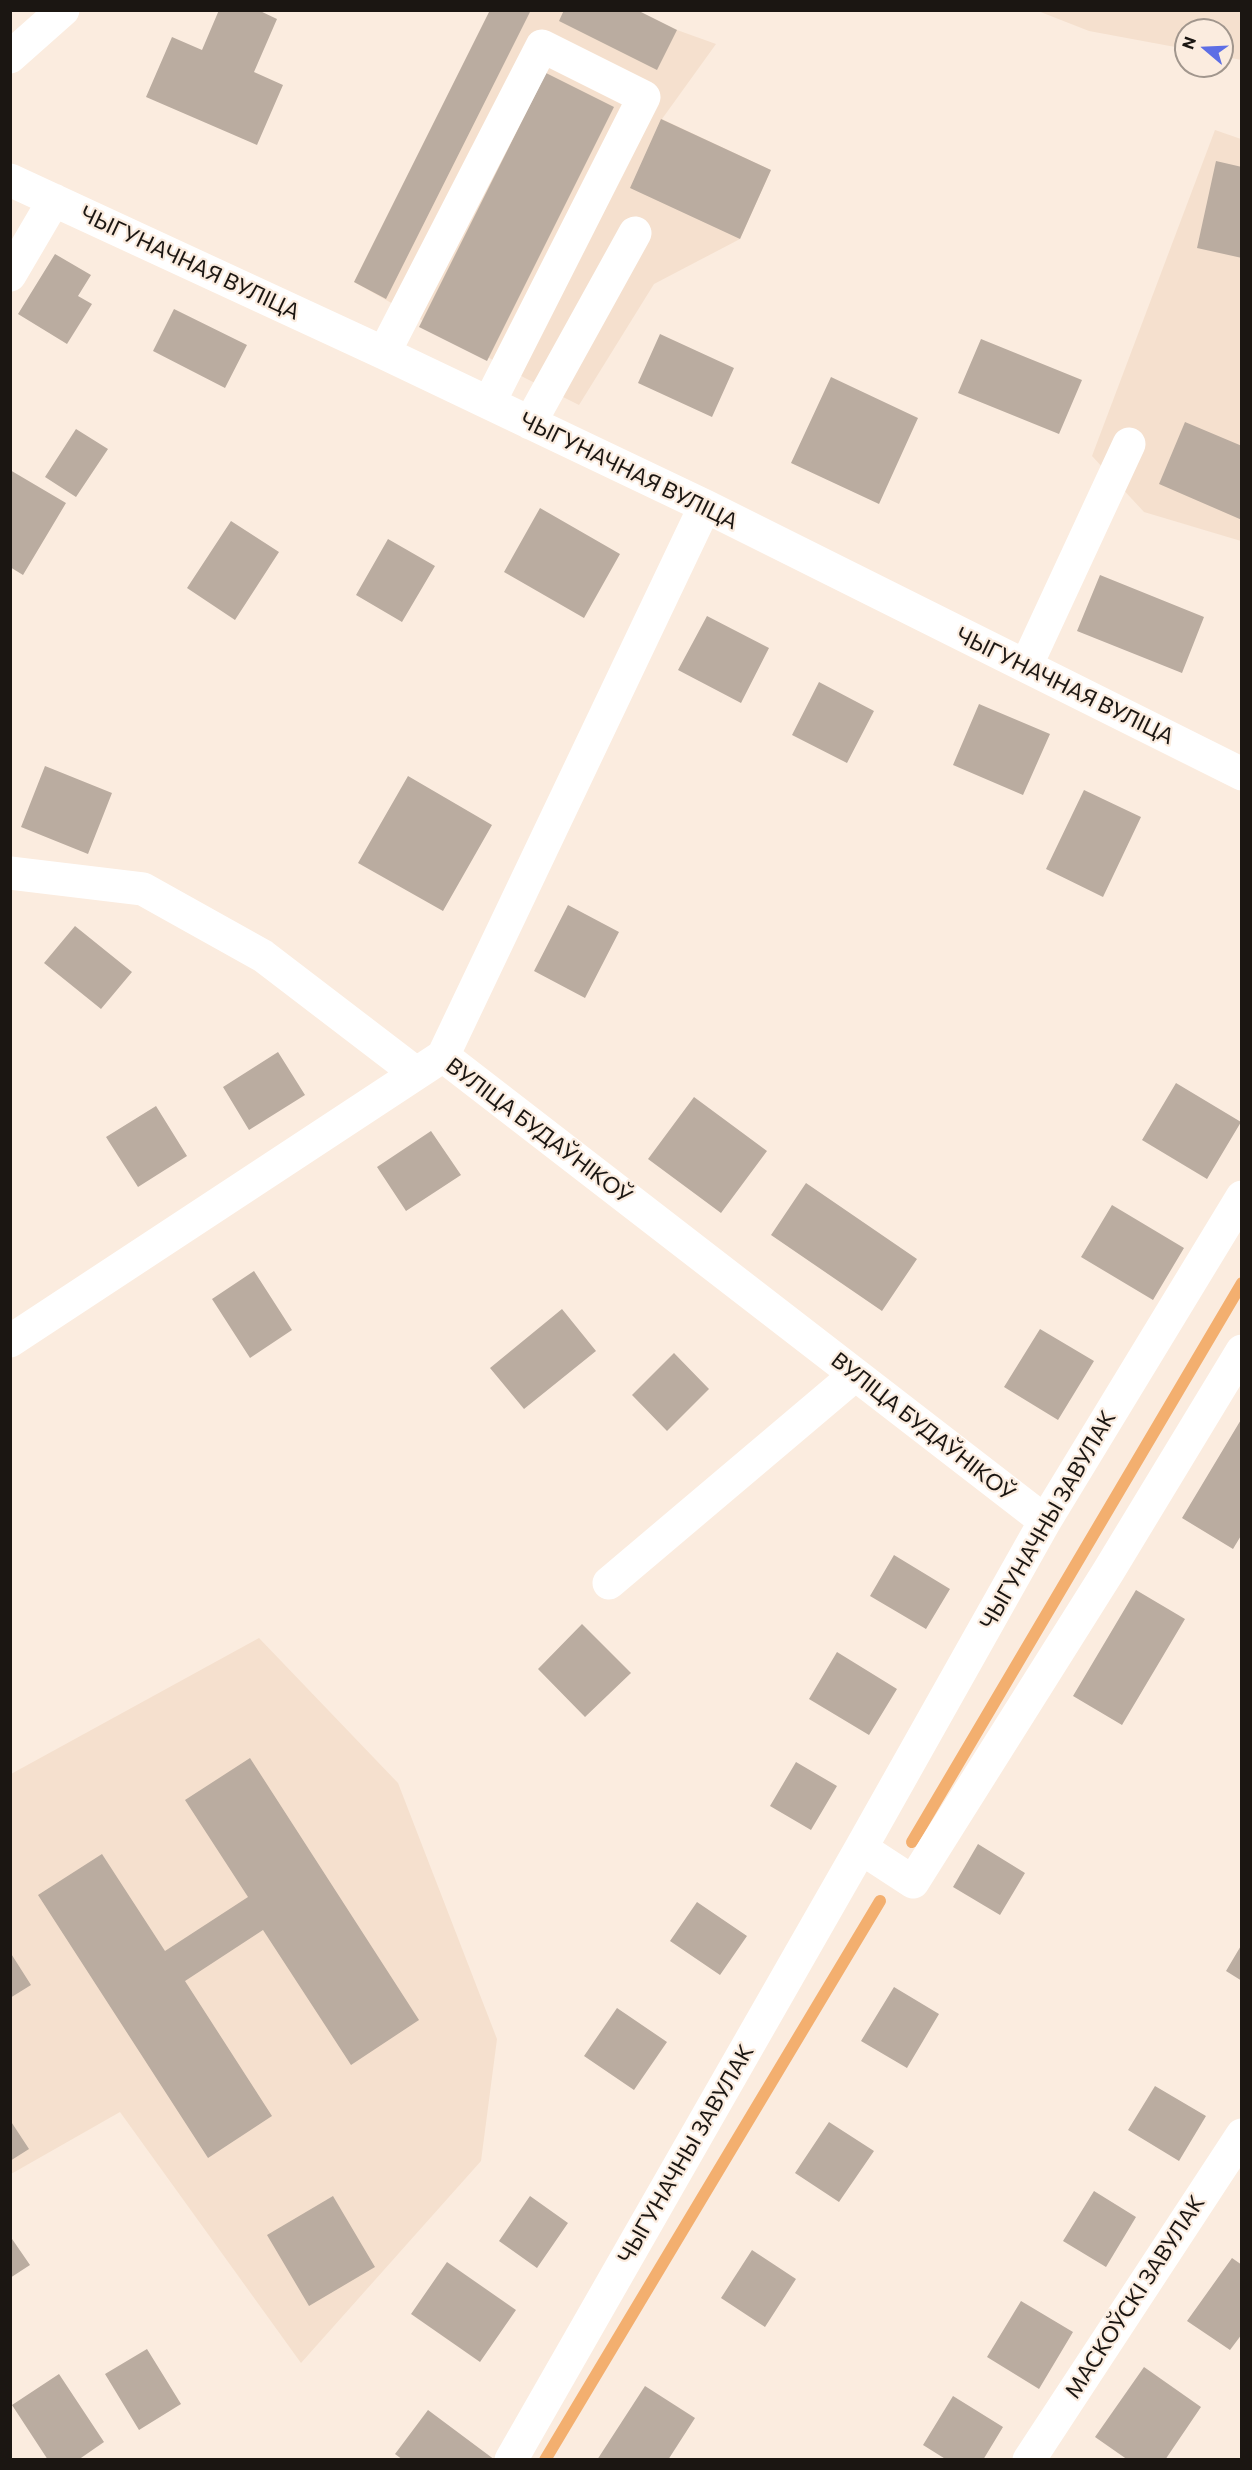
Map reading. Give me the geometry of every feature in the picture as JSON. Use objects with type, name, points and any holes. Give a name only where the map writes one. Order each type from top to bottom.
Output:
[{"type":"street","points":[[10,57],[63,10]]},
{"type":"street","points":[[384,353],[542,46],[644,97],[489,403]]},
{"type":"street","name":"ЧЫГУНАЧНАЯ ВУЛІЦА","points":[[10,180],[384,353],[705,506],[1242,774]]},
{"type":"street","points":[[10,275],[54,200]]},
{"type":"street","points":[[530,423],[635,233]]},
{"type":"street","points":[[1026,666],[1129,444]]},
{"type":"street","points":[[443,1056],[705,506]]},
{"type":"street","points":[[10,873],[143,889],[263,956],[416,1073]]},
{"type":"street","name":"ВУЛІЦА БУДАЎНІКОЎ","points":[[10,1341],[443,1056],[1045,1521]]},
{"type":"street","name":"ЧЫГУНАЧНЫ ЗАВУЛАК","points":[[511,2460],[1045,1521],[1242,1197]]},
{"type":"street","points":[[861,1848],[913,1882],[1108,1572],[1242,1351]]},
{"type":"street","points":[[609,1584],[855,1375]]},
{"type":"street","name":"МАСКОЎСКІ ЗАВУЛАК","points":[[1029,2460],[1242,2135]]},
{"type":"shaded area","points":[[490,11],[637,11],[677,30],[716,44],[662,119],[771,170],[740,239],[654,284],[579,405],[525,378],[354,282]]},
{"type":"shaded area","points":[[1038,11],[1241,11],[1241,60],[1234,59],[1234,18],[1174,18],[1174,47],[1089,31]]},
{"type":"shaded area","points":[[1215,130],[1241,139],[1241,541],[1144,512],[1092,456]]},
{"type":"shaded area","points":[[259,1638],[398,1783],[497,2039],[481,2161],[301,2363],[120,2112],[11,2174],[11,1774]]},
{"type":"building","points":[[219,10],[258,10],[277,19],[254,72],[283,85],[257,145],[146,97],[172,37],[202,50]]},
{"type":"building","points":[[490,10],[531,10],[386,299],[354,282]]},
{"type":"building","points":[[564,10],[637,10],[677,30],[657,70],[559,21]]},
{"type":"building","points":[[546,73],[614,107],[487,361],[419,327]]},
{"type":"building","points":[[661,119],[771,170],[740,239],[630,188]]},
{"type":"building","points":[[1216,161],[1242,167],[1242,258],[1197,248]]},
{"type":"building","points":[[55,254],[91,275],[78,296],[92,304],[67,344],[18,314]]},
{"type":"building","points":[[174,309],[247,345],[225,388],[153,351]]},
{"type":"building","points":[[660,334],[734,368],[712,417],[638,383]]},
{"type":"building","points":[[981,339],[1082,380],[1059,434],[958,393]]},
{"type":"building","points":[[831,377],[918,418],[879,504],[791,463]]},
{"type":"building","points":[[1185,422],[1242,446],[1242,520],[1159,484]]},
{"type":"building","points":[[76,429],[108,449],[76,497],[45,477]]},
{"type":"building","points":[[10,470],[66,503],[23,575],[10,567]]},
{"type":"building","points":[[540,508],[620,554],[584,618],[504,572]]},
{"type":"building","points":[[231,521],[279,552],[235,620],[187,588]]},
{"type":"building","points":[[388,539],[435,566],[402,622],[356,595]]},
{"type":"building","points":[[1100,575],[1204,617],[1182,673],[1077,631]]},
{"type":"building","points":[[707,616],[769,648],[741,703],[678,670]]},
{"type":"building","points":[[819,682],[874,711],[847,763],[792,735]]},
{"type":"building","points":[[979,704],[1050,734],[1023,795],[953,765]]},
{"type":"building","points":[[45,766],[112,793],[88,854],[21,827]]},
{"type":"building","points":[[408,776],[492,825],[443,911],[358,863]]},
{"type":"building","points":[[1084,790],[1141,817],[1103,897],[1046,869]]},
{"type":"building","points":[[568,905],[619,932],[585,998],[534,971]]},
{"type":"building","points":[[75,926],[132,972],[101,1009],[44,963]]},
{"type":"building","points":[[278,1052],[305,1095],[249,1130],[223,1087]]},
{"type":"building","points":[[1176,1083],[1241,1122],[1207,1179],[1142,1140]]},
{"type":"building","points":[[694,1097],[767,1151],[721,1213],[648,1159]]},
{"type":"building","points":[[156,1106],[187,1156],[138,1187],[106,1137]]},
{"type":"building","points":[[431,1131],[461,1175],[406,1211],[377,1167]]},
{"type":"building","points":[[806,1183],[917,1259],[882,1311],[771,1235]]},
{"type":"building","points":[[1112,1205],[1184,1248],[1153,1300],[1081,1257]]},
{"type":"building","points":[[254,1271],[292,1330],[250,1358],[212,1299]]},
{"type":"building","points":[[562,1309],[596,1351],[524,1409],[490,1368]]},
{"type":"building","points":[[1040,1329],[1094,1361],[1058,1420],[1004,1387]]},
{"type":"building","points":[[674,1353],[709,1389],[667,1431],[632,1395]]},
{"type":"building","points":[[1242,1418],[1242,1534],[1233,1549],[1182,1518]]},
{"type":"building","points":[[894,1555],[950,1589],[926,1629],[870,1596]]},
{"type":"building","points":[[1136,1590],[1185,1619],[1122,1725],[1073,1696]]},
{"type":"building","points":[[582,1624],[631,1673],[585,1717],[538,1669]]},
{"type":"building","points":[[837,1652],[897,1689],[869,1735],[809,1699]]},
{"type":"building","points":[[250,1758],[419,2020],[351,2065],[263,1930],[185,1981],[272,2116],[208,2158],[38,1895],[102,1854],[165,1951],[248,1897],[185,1800]]},
{"type":"building","points":[[796,1762],[837,1786],[811,1830],[770,1806]]},
{"type":"building","points":[[978,1844],[1025,1873],[1000,1915],[953,1887]]},
{"type":"building","points":[[697,1902],[747,1936],[720,1975],[670,1941]]},
{"type":"building","points":[[1242,1944],[1242,1981],[1226,1971]]},
{"type":"building","points":[[10,1952],[31,1985],[10,1998]]},
{"type":"building","points":[[894,1987],[939,2014],[907,2068],[861,2041]]},
{"type":"building","points":[[617,2008],[667,2042],[634,2090],[584,2056]]},
{"type":"building","points":[[1155,2086],[1206,2116],[1179,2161],[1128,2130]]},
{"type":"building","points":[[10,2120],[29,2149],[10,2161]]},
{"type":"building","points":[[829,2122],[874,2151],[839,2202],[795,2173]]},
{"type":"building","points":[[1094,2191],[1136,2217],[1106,2267],[1063,2241]]},
{"type":"building","points":[[333,2196],[375,2267],[309,2306],[267,2235]]},
{"type":"building","points":[[530,2196],[568,2223],[537,2268],[499,2241]]},
{"type":"building","points":[[10,2236],[30,2265],[10,2278]]},
{"type":"building","points":[[752,2250],[796,2279],[765,2327],[721,2298]]},
{"type":"building","points":[[1232,2258],[1242,2265],[1242,2334],[1230,2350],[1187,2321]]},
{"type":"building","points":[[447,2262],[516,2310],[480,2362],[411,2314]]},
{"type":"building","points":[[1021,2301],[1073,2332],[1039,2389],[987,2357]]},
{"type":"building","points":[[147,2349],[181,2404],[139,2430],[105,2374]]},
{"type":"building","points":[[1144,2367],[1201,2407],[1165,2460],[1128,2460],[1095,2437]]},
{"type":"building","points":[[59,2374],[104,2442],[78,2460],[48,2460],[12,2405]]},
{"type":"building","points":[[645,2386],[695,2418],[668,2460],[597,2460]]},
{"type":"building","points":[[953,2396],[1003,2427],[983,2460],[947,2460],[923,2445]]},
{"type":"building","points":[[428,2410],[495,2460],[403,2460],[395,2454]]},
{"type":"waterway","points":[[912,1842],[1242,1283]]},
{"type":"waterway","points":[[545,2460],[880,1901]]}]
